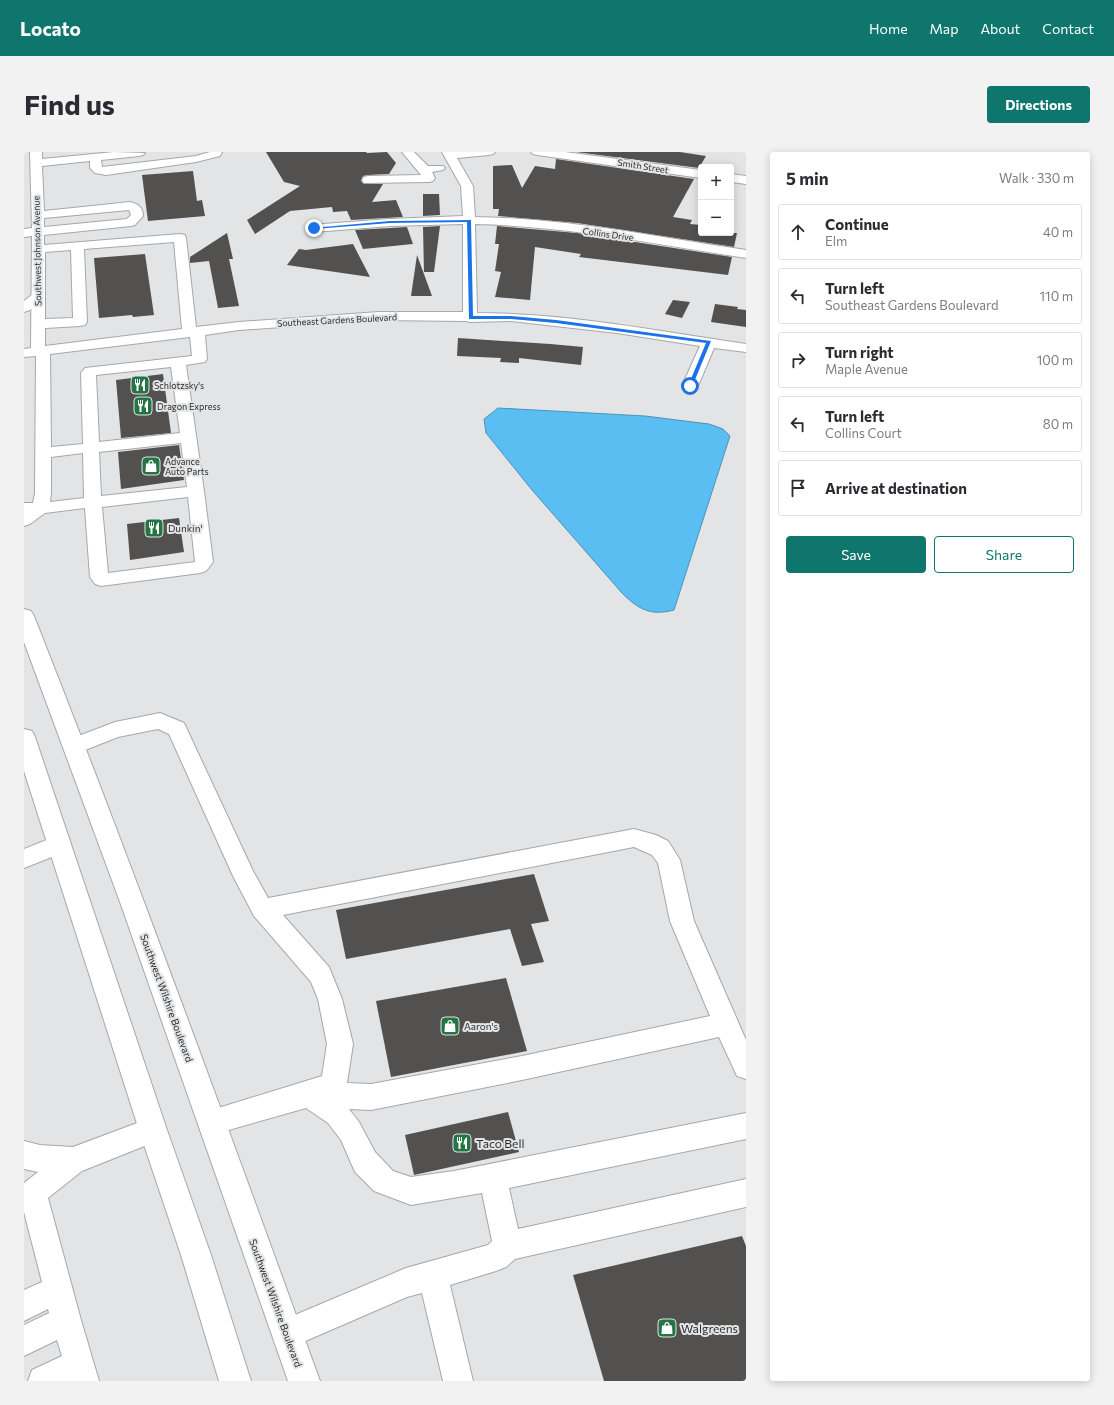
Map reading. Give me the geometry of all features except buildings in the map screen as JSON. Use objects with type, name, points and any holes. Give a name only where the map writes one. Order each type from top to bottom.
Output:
[{"type":"main road","points":[[24,308],[38,297]]},
{"type":"main road","name":"Southwest Wilshire Boulevard","points":[[24,616],[75,746],[157,968],[304,1381]]},
{"type":"main road","points":[[24,737],[153,1130],[196,1255],[235,1381]]},
{"type":"street","points":[[33,162],[95,158],[148,152]]},
{"type":"street","points":[[95,158],[96,168],[106,172],[196,159],[211,156],[216,154],[216,152]]},
{"type":"street","points":[[368,180],[429,178],[425,170],[408,152]]},
{"type":"street","points":[[425,170],[452,158],[489,152]]},
{"type":"street","name":"Smith Street","points":[[537,152],[698,174]]},
{"type":"street","points":[[452,158],[467,186],[469,221],[470,318]]},
{"type":"street","name":"Southwest Johnson Avenue","points":[[32,508],[43,493],[40,350],[38,324],[39,249],[33,162]]},
{"type":"street","points":[[734,178],[746,180]]},
{"type":"street","points":[[24,233],[131,222],[138,216],[134,207],[130,206],[37,215]]},
{"type":"street","name":"Collins Drive","points":[[314,228],[390,222],[517,222],[746,254]]},
{"type":"street","points":[[39,249],[180,238],[193,332],[200,359],[88,372],[93,502],[99,578],[104,580],[200,567],[203,565],[204,562],[196,491],[178,362]]},
{"type":"street","points":[[38,324],[80,322],[77,246]]},
{"type":"street","name":"Southeast Gardens Boulevard","points":[[24,353],[239,326],[379,316],[470,318],[511,317],[746,348]]},
{"type":"street","points":[[62,348],[66,322]]},
{"type":"street","points":[[690,386],[709,342]]},
{"type":"street","points":[[43,453],[188,437]]},
{"type":"street","points":[[24,520],[32,508],[196,491]]},
{"type":"street","points":[[75,746],[115,730],[160,721],[177,729],[244,876],[262,909],[320,975],[330,999],[340,1044],[334,1084],[308,1094],[211,1122]]},
{"type":"street","points":[[262,909],[634,838],[648,842],[660,848],[669,860],[682,921],[725,1024],[746,1067]]},
{"type":"street","points":[[24,859],[59,844]]},
{"type":"street","points":[[308,1094],[372,1097],[522,1068],[725,1024]]},
{"type":"street","points":[[308,1094],[337,1114],[350,1131],[365,1162],[384,1182],[411,1192],[746,1126]]},
{"type":"street","points":[[43,1381],[82,1372],[29,1194],[73,1161],[153,1130]]},
{"type":"street","points":[[24,1155],[40,1159],[73,1161]]},
{"type":"street","points":[[493,1177],[507,1246]]},
{"type":"street","points":[[287,1334],[406,1283],[496,1257],[507,1246],[746,1194]]},
{"type":"street","points":[[433,1276],[458,1381]]},
{"type":"street","points":[[24,1306],[58,1289]]},
{"type":"street","points":[[24,1341],[66,1320]]},
{"type":"water","points":[[498,408],[645,416],[709,424],[723,429],[730,436],[674,610],[666,612],[652,612],[634,604],[628,599],[532,490],[486,433],[484,419]]},
{"type":"place","name":"Schlotzsky's","points":[[140,385]]},
{"type":"place","name":"Dragon Express","points":[[143,406]]},
{"type":"place","name":"Advance Auto Parts","points":[[151,466]]},
{"type":"place","name":"Dunkin'","points":[[154,528]]},
{"type":"place","name":"Aaron's","points":[[450,1026]]},
{"type":"place","name":"Taco Bell","points":[[462,1143]]},
{"type":"place","name":"Walgreens","points":[[667,1328]]},
{"type":"route","points":[[314,228],[390,222],[469,221],[470,318],[511,317],[617,329],[709,342],[690,386]]}]
